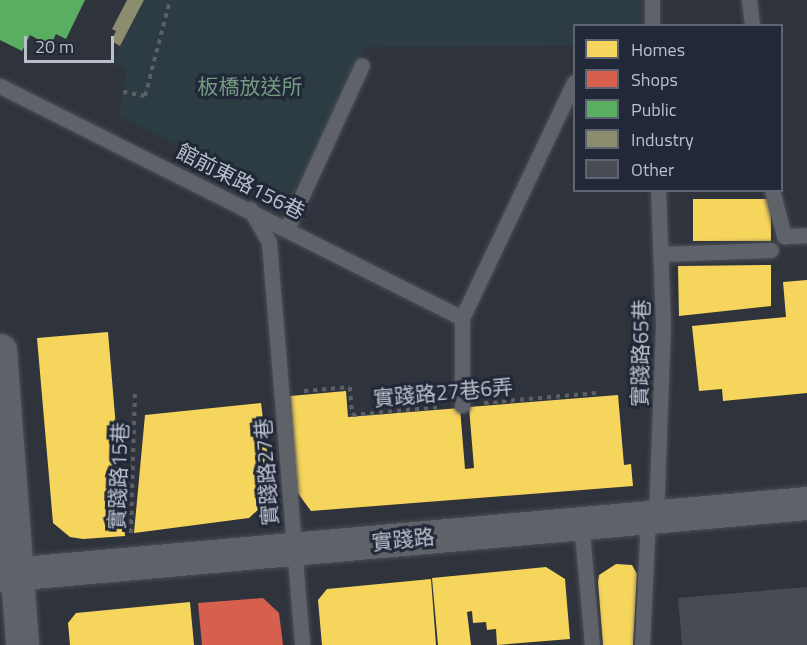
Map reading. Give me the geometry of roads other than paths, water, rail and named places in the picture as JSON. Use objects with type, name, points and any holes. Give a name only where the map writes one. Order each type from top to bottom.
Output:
[{"type":"street","points":[[0,351],[8,574],[22,645]]},
{"type":"street","name":"實踐路","points":[[8,574],[807,503]]},
{"type":"lane","points":[[652,0],[652,24]]},
{"type":"lane","points":[[749,0],[752,24]]},
{"type":"lane","points":[[287,228],[362,65]]},
{"type":"lane","points":[[462,405],[462,318],[573,84]]},
{"type":"lane","name":"館前東路156巷","points":[[0,86],[249,208],[462,318]]},
{"type":"lane","name":"實踐路65巷","points":[[642,645],[663,325],[658,192]]},
{"type":"lane","points":[[773,192],[784,236],[807,235]]},
{"type":"lane","name":"實踐路27巷","points":[[249,208],[269,242],[302,645]]},
{"type":"lane","points":[[661,254],[771,250]]},
{"type":"lane","points":[[581,522],[592,645]]},
{"type":"park label","name":"板橋放送所","points":[[250,86]]}]
